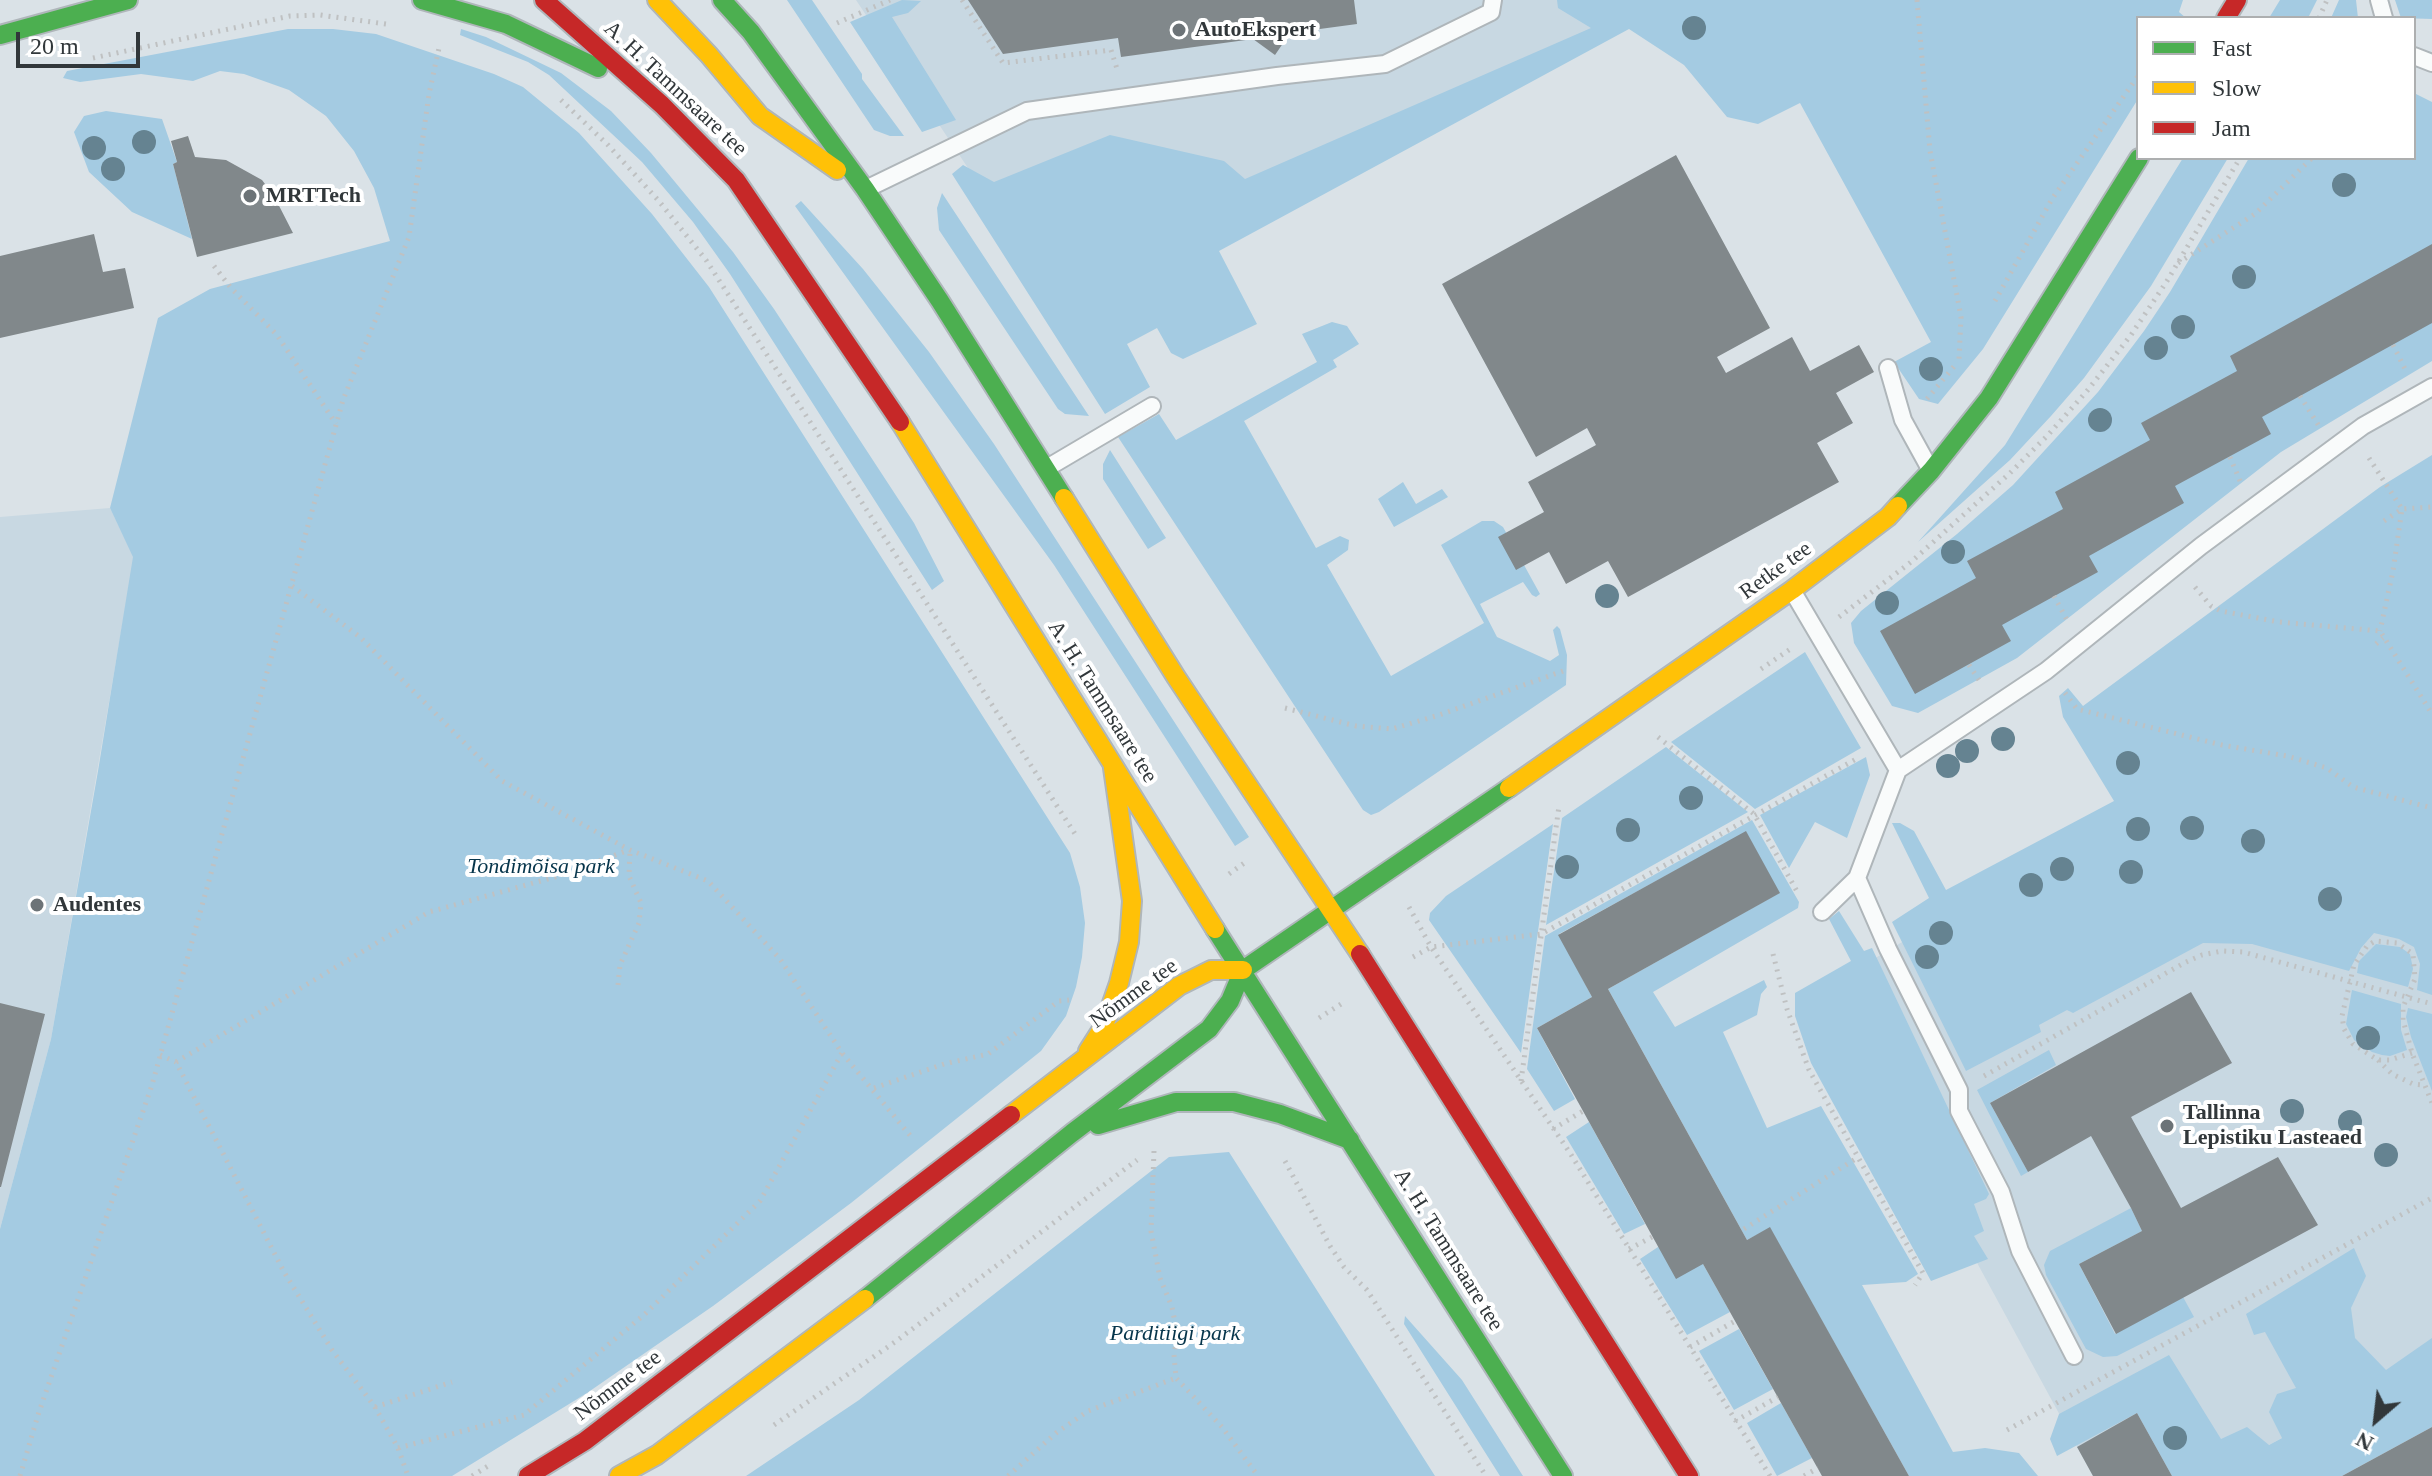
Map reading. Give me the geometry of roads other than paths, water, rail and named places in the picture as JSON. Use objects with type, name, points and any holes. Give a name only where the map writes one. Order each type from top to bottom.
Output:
[{"type":"main road","points":[[0,35],[128,0]]},
{"type":"main road","points":[[422,0],[506,24],[588,62],[662,105]]},
{"type":"main road","name":"A. H. Tammsaare tee","points":[[544,0],[662,105],[736,180],[914,443],[1113,768],[1563,1476]]},
{"type":"main road","points":[[657,0],[760,116],[865,189]]},
{"type":"main road","points":[[722,0],[751,32],[865,189],[940,301],[1176,677],[1377,980],[1689,1476]]},
{"type":"main road","points":[[738,0],[751,32]]},
{"type":"main road","name":"Retke tee","points":[[1243,970],[1792,590],[1888,517],[1931,471],[1989,398],[2138,160]]},
{"type":"main road","points":[[1079,1065],[1104,1026],[1129,942],[1132,901],[1113,768]]},
{"type":"main road","name":"Nõmme tee","points":[[528,1476],[597,1432],[1179,986],[1211,970],[1243,970]]},
{"type":"main road","points":[[619,1476],[657,1455],[854,1308],[1072,1133],[1209,1029],[1230,1001],[1243,970]]},
{"type":"main road","points":[[1072,1133],[1176,1102],[1234,1102],[1280,1114],[1350,1140]]},
{"type":"lane","points":[[865,189],[1027,111],[1385,64],[1491,12],[1493,0]]},
{"type":"lane","points":[[1888,368],[1903,420],[1931,471]]},
{"type":"lane","points":[[1814,909],[1857,878],[1898,770],[2047,670],[2178,565],[2354,433],[2432,387]]},
{"type":"lane","points":[[1046,469],[1152,406]]},
{"type":"lane","points":[[1792,590],[1898,770]]},
{"type":"lane","points":[[1857,878],[1888,949],[1959,1090],[1959,1111],[2001,1192],[2020,1251],[2074,1356]]},
{"type":"place","name":"AutoEkspert","points":[[1179,30]]},
{"type":"place","name":"MRTTech","points":[[250,196]]},
{"type":"place","name":"Audentes","points":[[37,905]]},
{"type":"place","name":"Tallinna Lepistiku Lasteaed","points":[[2167,1126]]},
{"type":"park label","name":"Tondimõisa park","points":[[541,867]]},
{"type":"park label","name":"Parditiigi park","points":[[1175,1334]]}]
